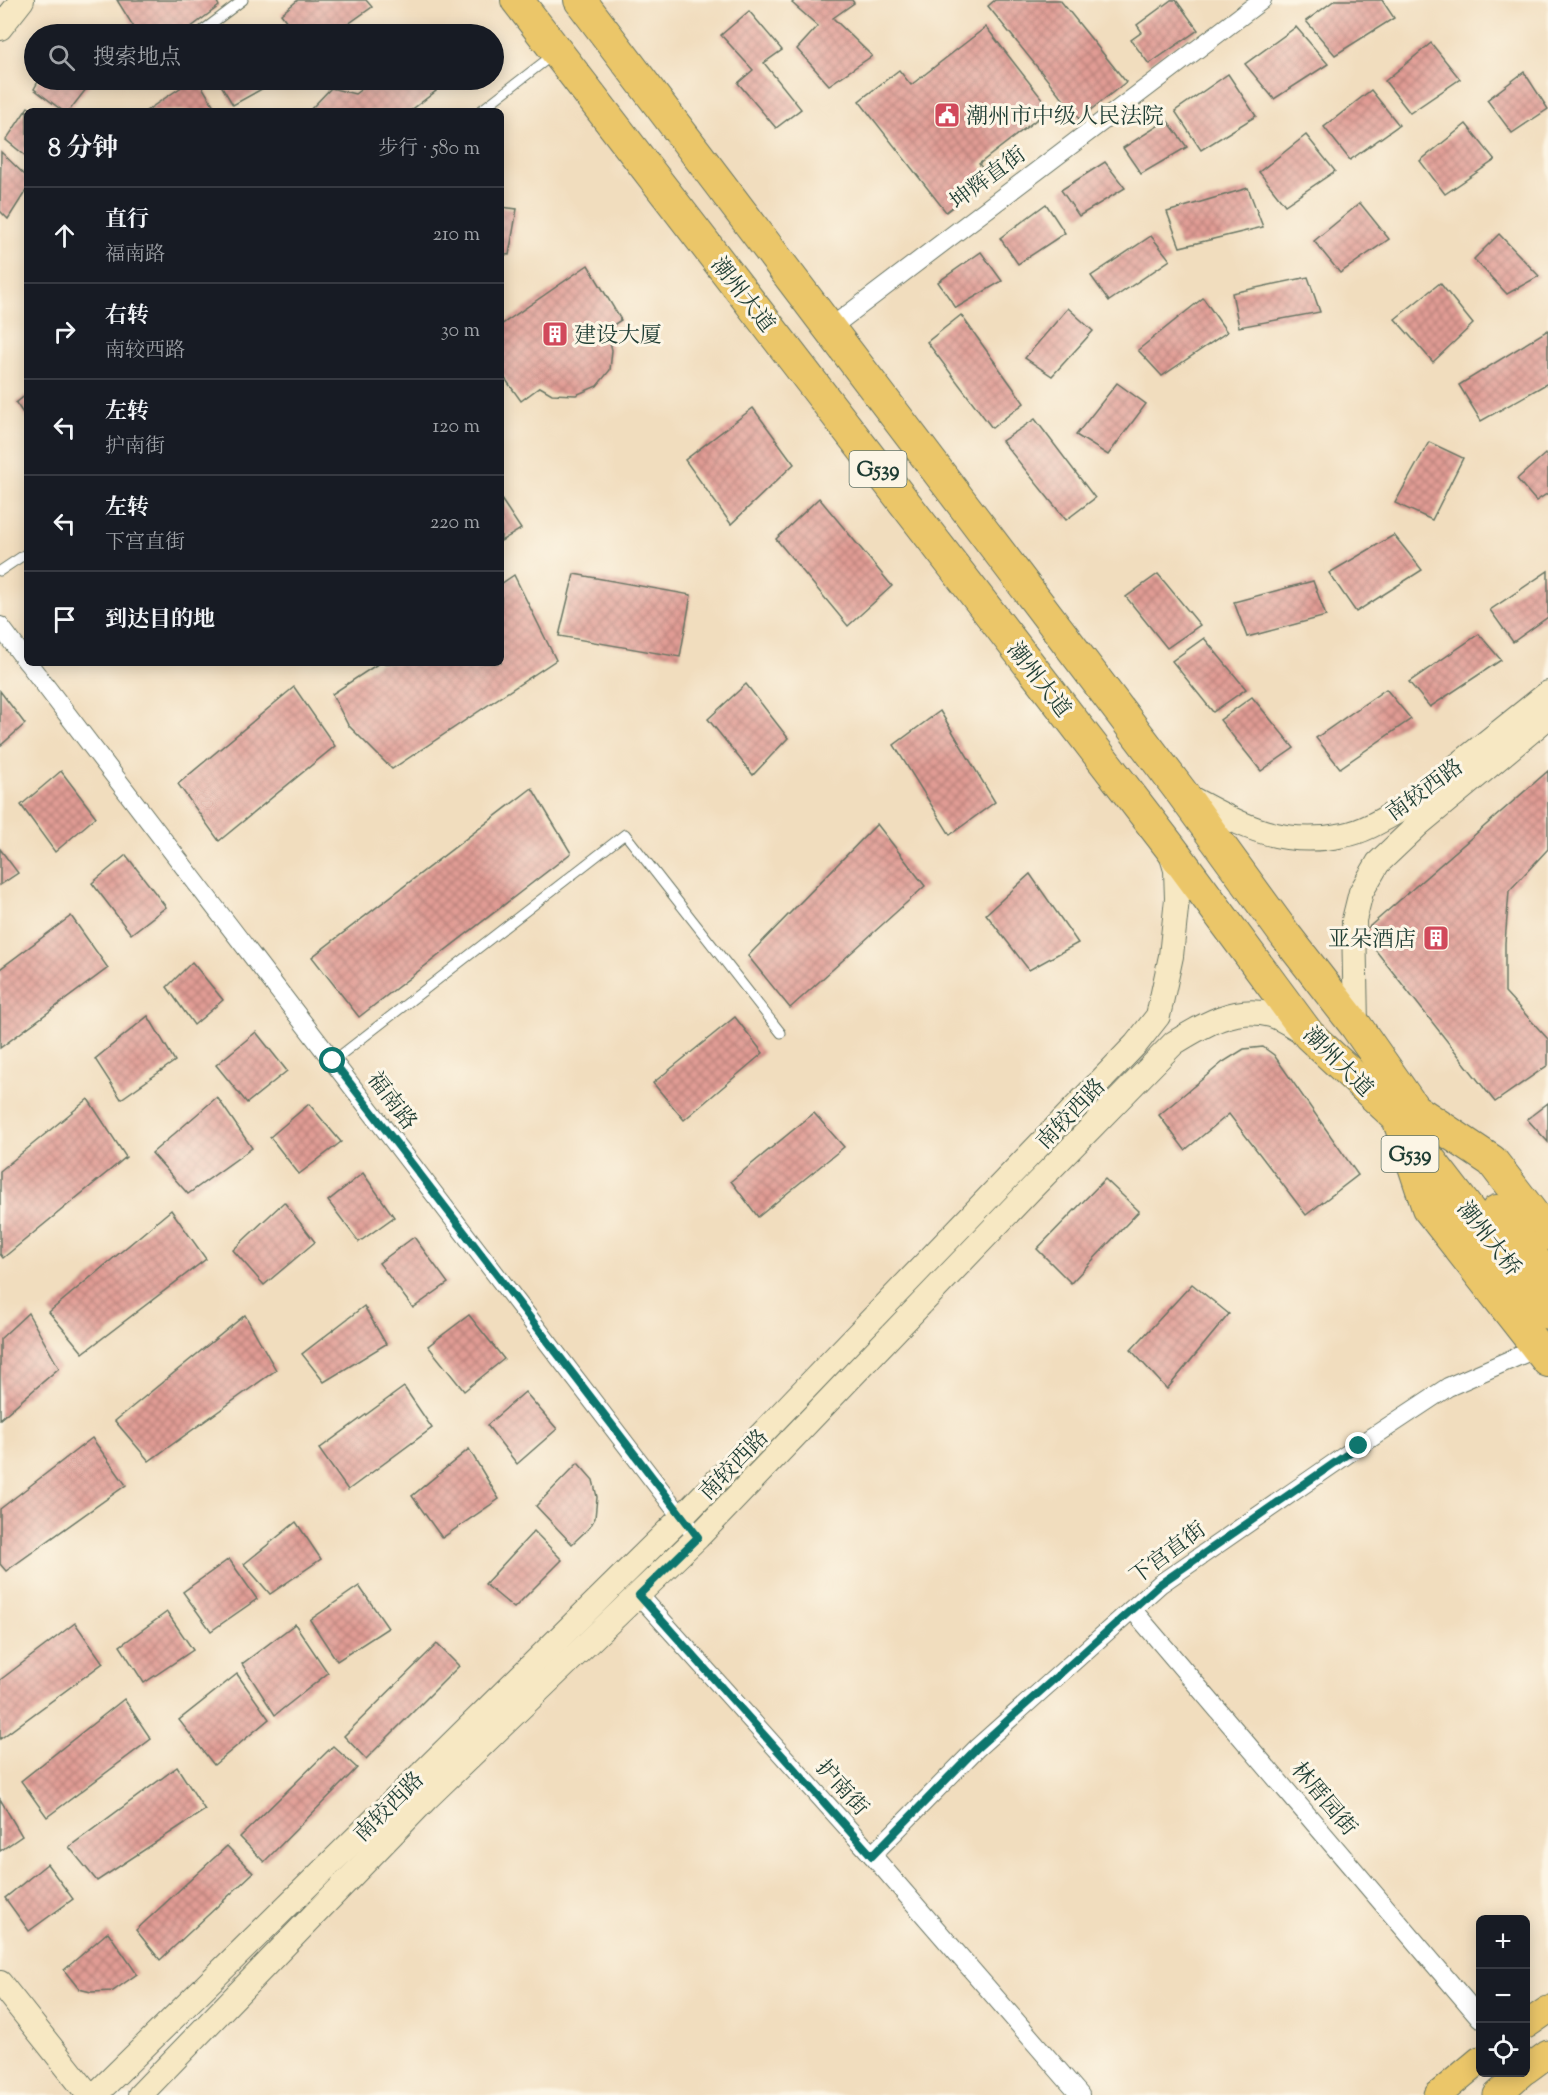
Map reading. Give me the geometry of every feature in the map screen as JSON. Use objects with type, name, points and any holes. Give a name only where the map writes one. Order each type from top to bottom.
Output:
[{"type":"highway","name":"潮州大道","points":[[517,0],[1170,847],[1309,1035],[1406,1114],[1492,1161],[1548,1234]]},
{"type":"highway","name":"潮州大道","points":[[580,0],[1356,1026],[1406,1114],[1428,1208],[1543,1354]]},
{"type":"highway","points":[[1406,1114],[1463,1186]]},
{"type":"highway","name":"潮州大桥","points":[[1463,1186],[1548,1277]]},
{"type":"highway","name":"潮州大桥","points":[[1463,1186],[1548,1313]]},
{"type":"main road","points":[[0,28],[22,0]]},
{"type":"main road","name":"南较西路","points":[[1182,793],[1222,815],[1262,832],[1299,840],[1346,835],[1386,818],[1407,806],[1548,693]]},
{"type":"main road","name":"南较西路","points":[[1356,1026],[1354,920],[1360,892],[1378,863],[1419,824],[1548,717]]},
{"type":"main road","name":"南较西路","points":[[94,2095],[682,1517],[1128,1053],[1158,1016],[1171,956],[1178,899],[1176,870],[1170,847]]},
{"type":"main road","name":"南较西路","points":[[140,2095],[428,1798],[698,1537],[1174,1043],[1199,1027],[1227,1015],[1252,1012],[1273,1015],[1309,1035]]},
{"type":"main road","points":[[0,1983],[89,2095]]},
{"type":"main road","points":[[1529,2023],[1548,2010]]},
{"type":"main road","points":[[1530,2067],[1548,2054]]},
{"type":"main road","points":[[1438,2095],[1476,2063]]},
{"type":"main road","points":[[1497,2095],[1517,2077]]},
{"type":"street","name":"坤辉直街","points":[[829,329],[1262,0]]},
{"type":"street","name":"福南路","points":[[0,626],[24,657]]},
{"type":"street","name":"福南路","points":[[31,666],[698,1537]]},
{"type":"street","name":"下宫直街","points":[[872,1856],[977,1748],[1160,1584],[1448,1387],[1543,1354]]},
{"type":"street","name":"护南街","points":[[639,1595],[872,1856],[1080,2095]]},
{"type":"street","name":"林厝园街","points":[[1132,1609],[1476,2013]]},
{"type":"lane","points":[[211,24],[243,0]]},
{"type":"lane","points":[[484,108],[557,52]]},
{"type":"lane","points":[[0,571],[24,555]]},
{"type":"lane","points":[[333,1061],[625,834],[781,1033]]},
{"type":"building","points":[[117,0],[216,0],[219,6],[195,24],[132,24]]},
{"type":"building","points":[[298,0],[366,0],[372,7],[348,24],[288,24],[281,14]]},
{"type":"building","points":[[795,0],[852,0],[854,3],[833,18],[872,56],[829,85],[797,49],[818,26],[792,3]]},
{"type":"building","points":[[995,0],[1060,0],[1126,82],[1079,119],[988,6]]},
{"type":"building","points":[[1171,0],[1176,0],[1198,30],[1149,64],[1131,40],[1142,32],[1137,25]]},
{"type":"building","points":[[1335,0],[1382,0],[1394,18],[1335,55],[1306,21]]},
{"type":"building","points":[[749,11],[782,50],[764,63],[801,109],[776,128],[738,83],[753,70],[721,35]]},
{"type":"building","points":[[986,27],[1050,109],[979,164],[990,178],[946,212],[859,101],[899,70],[911,85]]},
{"type":"building","points":[[1296,27],[1328,64],[1274,99],[1245,64]]},
{"type":"building","points":[[1431,43],[1460,79],[1410,113],[1385,81]]},
{"type":"building","points":[[1524,72],[1548,109],[1512,133],[1487,100]]},
{"type":"building","points":[[1228,74],[1256,116],[1201,150],[1175,111]]},
{"type":"building","points":[[35,90],[85,90],[71,108],[59,108]]},
{"type":"building","points":[[177,90],[204,90],[215,108],[150,108]]},
{"type":"building","points":[[224,90],[260,90],[233,105]]},
{"type":"building","points":[[329,90],[355,94],[360,90],[436,91],[414,108],[312,108]]},
{"type":"building","points":[[1371,90],[1399,125],[1350,160],[1324,127]]},
{"type":"building","points":[[24,113],[24,155],[6,140]]},
{"type":"building","points":[[1167,120],[1187,147],[1141,174],[1123,148]]},
{"type":"building","points":[[1466,124],[1495,160],[1445,194],[1420,161]]},
{"type":"building","points":[[1306,135],[1335,171],[1285,205],[1259,172]]},
{"type":"building","points":[[1,152],[24,174],[24,194],[8,219],[0,211]]},
{"type":"building","points":[[1105,162],[1125,188],[1079,216],[1061,190]]},
{"type":"building","points":[[1248,188],[1263,227],[1180,247],[1167,212]]},
{"type":"building","points":[[1360,203],[1389,239],[1340,273],[1314,241]]},
{"type":"building","points":[[1046,204],[1065,233],[1018,264],[1000,238]]},
{"type":"building","points":[[504,207],[517,209],[509,255],[504,254]]},
{"type":"building","points":[[1499,234],[1539,276],[1507,294],[1474,259]]},
{"type":"building","points":[[1151,236],[1170,260],[1109,301],[1091,276]]},
{"type":"building","points":[[981,252],[1002,281],[956,308],[938,282]]},
{"type":"building","name":"建设大厦","points":[[588,265],[621,320],[607,329],[612,350],[610,370],[597,386],[576,395],[552,394],[540,387],[521,401],[504,377],[504,323]]},
{"type":"building","points":[[1308,277],[1320,312],[1239,327],[1232,293]]},
{"type":"building","points":[[1440,283],[1473,324],[1433,362],[1395,319]]},
{"type":"building","points":[[1203,298],[1227,332],[1162,376],[1138,350]]},
{"type":"building","points":[[1068,308],[1093,331],[1052,376],[1025,358]]},
{"type":"building","points":[[961,315],[1024,403],[992,428],[927,342]]},
{"type":"building","points":[[1548,330],[1548,383],[1481,421],[1459,385]]},
{"type":"building","points":[[1117,383],[1146,404],[1108,455],[1076,435]]},
{"type":"building","points":[[24,396],[24,415],[16,403]]},
{"type":"building","points":[[753,408],[794,464],[731,524],[685,460]]},
{"type":"building","points":[[1035,419],[1095,498],[1066,520],[1002,441]]},
{"type":"building","points":[[1429,442],[1463,458],[1432,520],[1395,503]]},
{"type":"building","points":[[1545,454],[1548,458],[1548,493],[1536,501],[1517,479]]},
{"type":"building","points":[[819,498],[892,586],[848,626],[776,539]]},
{"type":"building","points":[[504,504],[521,529],[504,539]]},
{"type":"building","points":[[1394,535],[1422,570],[1356,612],[1329,573]]},
{"type":"building","points":[[1548,571],[1548,617],[1513,642],[1490,610]]},
{"type":"building","points":[[574,574],[691,595],[680,657],[559,636]]},
{"type":"building","points":[[1158,574],[1200,625],[1167,648],[1126,597]]},
{"type":"building","points":[[514,575],[556,660],[392,769],[348,725],[332,694],[374,666],[504,666],[504,582]]},
{"type":"building","points":[[1313,581],[1326,616],[1247,637],[1234,602]]},
{"type":"building","points":[[1479,634],[1501,660],[1430,707],[1409,682]]},
{"type":"building","points":[[1204,638],[1246,689],[1213,712],[1172,661]]},
{"type":"building","points":[[746,684],[788,738],[753,775],[708,719]]},
{"type":"building","points":[[294,687],[335,746],[219,841],[178,784]]},
{"type":"building","points":[[1386,689],[1411,719],[1340,768],[1316,738]]},
{"type":"building","points":[[0,691],[25,724],[0,746]]},
{"type":"building","points":[[1252,697],[1294,748],[1261,771],[1220,720]]},
{"type":"building","points":[[940,711],[995,802],[950,835],[894,745]]},
{"type":"building","points":[[61,771],[96,817],[55,852],[21,805]]},
{"type":"building","name":"亚朵酒店","points":[[1548,771],[1548,849],[1509,891],[1505,943],[1505,992],[1548,1039],[1548,1065],[1495,1102],[1362,933]]},
{"type":"building","points":[[532,788],[571,853],[359,1017],[312,957]]},
{"type":"building","points":[[877,824],[925,886],[790,1008],[748,956]]},
{"type":"building","points":[[0,849],[18,873],[0,885]]},
{"type":"building","points":[[126,855],[166,907],[131,934],[92,883]]},
{"type":"building","points":[[1030,874],[1078,943],[1029,970],[986,914]]},
{"type":"building","points":[[71,916],[108,968],[0,1048],[0,969]]},
{"type":"building","points":[[192,962],[223,1000],[194,1025],[167,987]]},
{"type":"building","points":[[148,1016],[175,1061],[121,1099],[95,1059]]},
{"type":"building","points":[[735,1017],[763,1053],[684,1120],[653,1083]]},
{"type":"building","points":[[256,1032],[287,1071],[247,1103],[216,1065]]},
{"type":"building","points":[[1263,1047],[1274,1055],[1358,1175],[1306,1215],[1229,1114],[1185,1150],[1159,1115],[1223,1062],[1244,1049]]},
{"type":"building","points":[[217,1097],[252,1148],[188,1194],[152,1153]]},
{"type":"building","points":[[88,1099],[126,1157],[3,1258],[0,1254],[0,1171]]},
{"type":"building","points":[[1548,1103],[1548,1142],[1527,1119]]},
{"type":"building","points":[[309,1104],[341,1142],[299,1174],[270,1137]]},
{"type":"building","points":[[814,1113],[844,1147],[758,1217],[731,1181]]},
{"type":"building","points":[[363,1173],[394,1217],[359,1242],[328,1201]]},
{"type":"building","points":[[1105,1179],[1139,1211],[1071,1283],[1037,1249]]},
{"type":"building","points":[[284,1202],[315,1242],[264,1285],[233,1250]]},
{"type":"building","points":[[171,1210],[206,1259],[83,1353],[49,1312]]},
{"type":"building","points":[[414,1237],[448,1283],[413,1308],[379,1263]]},
{"type":"building","points":[[1192,1284],[1229,1314],[1167,1389],[1131,1350]]},
{"type":"building","points":[[364,1306],[386,1344],[324,1382],[302,1354]]},
{"type":"building","points":[[28,1313],[59,1368],[0,1419],[0,1339]]},
{"type":"building","points":[[245,1315],[276,1370],[149,1461],[115,1421]]},
{"type":"building","points":[[469,1315],[504,1359],[464,1391],[428,1346]]},
{"type":"building","points":[[404,1387],[432,1428],[348,1490],[319,1449]]},
{"type":"building","points":[[525,1392],[557,1429],[517,1464],[487,1425]]},
{"type":"building","points":[[92,1438],[126,1485],[6,1571],[0,1564],[0,1509]]},
{"type":"building","points":[[469,1449],[499,1499],[442,1538],[412,1496]]},
{"type":"building","points":[[578,1463],[593,1480],[597,1497],[595,1518],[590,1527],[572,1544],[536,1506]]},
{"type":"building","points":[[296,1522],[321,1559],[270,1594],[244,1564]]},
{"type":"building","points":[[534,1531],[562,1560],[514,1608],[485,1584]]},
{"type":"building","points":[[229,1559],[257,1599],[211,1631],[183,1592]]},
{"type":"building","points":[[359,1586],[388,1628],[337,1661],[310,1620]]},
{"type":"building","points":[[167,1612],[193,1650],[144,1683],[120,1646]]},
{"type":"building","points":[[75,1623],[103,1663],[0,1739],[0,1680]]},
{"type":"building","points":[[295,1624],[328,1673],[275,1715],[242,1664]]},
{"type":"building","points":[[437,1644],[459,1666],[366,1759],[344,1736]]},
{"type":"building","points":[[237,1674],[269,1719],[214,1765],[179,1720]]},
{"type":"building","points":[[124,1699],[151,1739],[47,1817],[21,1781]]},
{"type":"building","points":[[333,1746],[357,1768],[264,1862],[240,1837]]},
{"type":"building","points":[[177,1767],[205,1810],[97,1881],[69,1847]]},
{"type":"building","points":[[0,1799],[22,1836],[0,1851]]},
{"type":"building","points":[[227,1846],[253,1873],[160,1960],[136,1930]]},
{"type":"building","points":[[47,1864],[73,1899],[29,1931],[5,1898]]},
{"type":"building","points":[[108,1932],[137,1974],[113,1991],[91,1992],[79,1989],[64,1970]]},
{"type":"place","name":"潮州市中级人民法院","points":[[947,115]]},
{"type":"place","name":"建设大厦","points":[[555,334]]},
{"type":"place","name":"亚朵酒店","points":[[1436,938]]},
{"type":"route","points":[[333,1061],[698,1537],[639,1595],[872,1856],[977,1748],[1160,1584],[1359,1446]]}]
